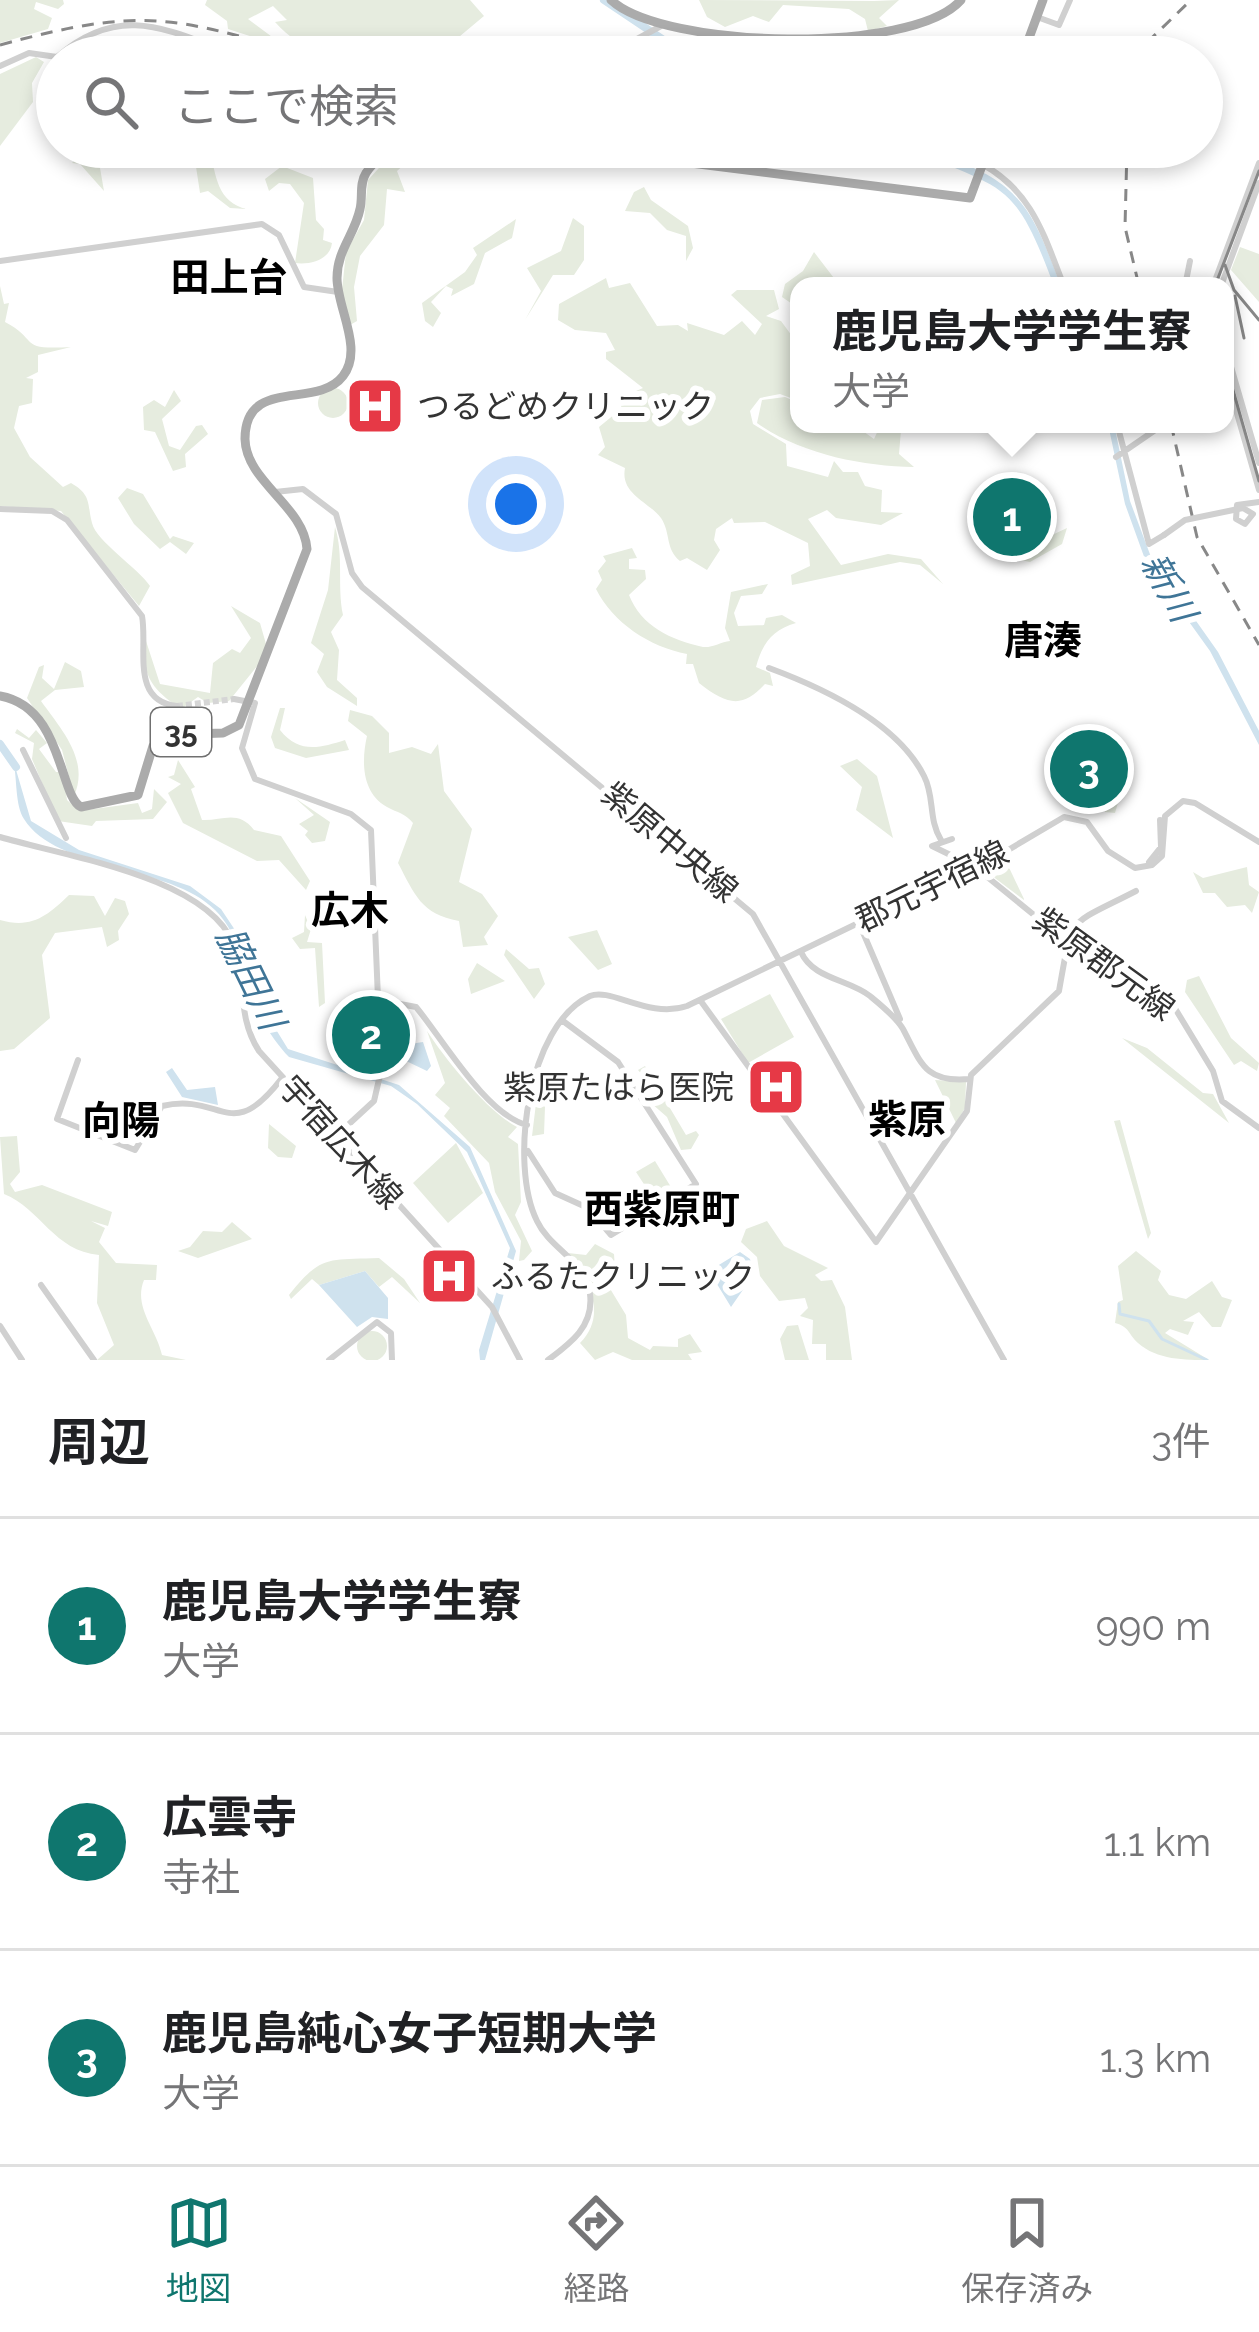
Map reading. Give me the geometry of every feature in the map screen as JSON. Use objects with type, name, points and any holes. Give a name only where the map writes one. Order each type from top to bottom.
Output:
[{"type":"main road","points":[[610,0],[656,29],[856,36],[929,23],[961,0]]},
{"type":"main road","points":[[1029,36],[1043,0]]},
{"type":"main road","name":"35","points":[[0,696],[24,706],[58,749],[69,797],[81,807],[133,798],[145,784],[157,738],[172,732],[229,732],[251,701],[307,552],[306,536],[250,457],[248,424],[269,398],[326,389],[346,372],[351,347],[338,292],[339,258],[359,214],[363,178],[372,168]]},
{"type":"main road","points":[[731,168],[970,198],[981,168]]},
{"type":"street","points":[[1036,17],[1059,25],[1070,0]]},
{"type":"street","points":[[83,36],[89,31],[143,26],[175,28],[193,36]]},
{"type":"street","points":[[643,36],[656,29]]},
{"type":"street","points":[[0,66],[36,53]]},
{"type":"street","points":[[1220,277],[1259,163]]},
{"type":"street","points":[[989,168],[1032,206],[1060,277]]},
{"type":"street","points":[[1221,277],[1259,183]]},
{"type":"street","points":[[0,261],[259,224],[279,236],[304,287],[338,292]]},
{"type":"street","points":[[1187,277],[1190,261]]},
{"type":"street","points":[[1234,377],[1259,464]]},
{"type":"street","points":[[1234,403],[1259,490]]},
{"type":"street","points":[[1119,433],[1134,504],[1149,544],[1185,520],[1243,508],[1253,514],[1246,524],[1236,519],[1237,506],[1259,502]]},
{"type":"street","points":[[1122,456],[1151,433]]},
{"type":"street","name":"紫原中央線","points":[[275,492],[303,489],[330,506],[359,584],[742,902],[782,961],[1004,1360]]},
{"type":"street","points":[[0,509],[46,509],[67,520],[142,616],[141,660],[148,689],[160,702],[177,706]]},
{"type":"street","points":[[770,668],[813,684],[906,748],[926,778],[933,826],[942,840],[952,839]]},
{"type":"street","points":[[234,698],[255,703],[242,748],[255,779],[351,814],[369,826],[380,1080],[374,1101],[336,1136]]},
{"type":"street","points":[[23,750],[66,838]]},
{"type":"street","name":"郡元宇宿線","points":[[528,1164],[526,1125],[535,1054],[552,1031],[596,994],[658,1011],[700,1000],[975,867],[1069,816],[1087,822],[1101,843],[1138,869],[1156,863],[1166,845],[1162,828],[1169,809],[1183,802],[1259,842]]},
{"type":"street","name":"宇宿広木線","points":[[0,837],[167,886],[206,906],[234,945],[250,1036],[282,1078],[495,1312],[520,1360]]},
{"type":"street","name":"紫原郡元線","points":[[942,840],[932,844],[934,849],[975,867],[1066,940],[1173,1005],[1213,1071],[1226,1107],[1259,1129]]},
{"type":"street","points":[[700,1000],[876,1242],[967,1111],[969,1079],[1059,991],[1066,940],[1080,916],[1136,891]]},
{"type":"street","points":[[859,923],[925,1071],[941,1080],[969,1079]]},
{"type":"street","points":[[801,952],[809,966],[861,990],[901,1024]]},
{"type":"street","points":[[380,1000],[413,1005],[446,1052],[510,1118],[526,1125]]},
{"type":"street","points":[[528,1164],[556,1193],[588,1208],[611,1234],[696,1184],[619,1062],[563,1021]]},
{"type":"street","points":[[78,1060],[56,1119],[135,1150],[162,1106],[243,1114],[266,1102],[282,1078]]},
{"type":"street","name":"郡元宇宿線","points":[[526,1125],[531,1208],[540,1232],[581,1277],[586,1320],[573,1341],[548,1360]]},
{"type":"street","points":[[41,1285],[94,1360]]},
{"type":"street","points":[[329,1360],[377,1322],[391,1333],[392,1360]]},
{"type":"street","points":[[0,1326],[22,1360]]},
{"type":"shaded area","points":[[0,0],[63,0],[64,4],[58,9],[36,2],[34,9],[52,18],[48,29],[0,43]]},
{"type":"shaded area","points":[[207,0],[470,0],[484,16],[460,36],[290,36],[275,22],[287,20],[273,6],[248,19],[271,36],[250,36],[228,29],[227,21],[205,5]]},
{"type":"shaded area","points":[[699,0],[899,0],[879,18],[887,26],[868,31],[865,19],[849,9],[783,5],[769,22],[753,16],[725,27],[707,17]]},
{"type":"shaded area","points":[[36,57],[33,102],[0,146],[0,74]]},
{"type":"shaded area","points":[[84,168],[100,168],[104,191]]},
{"type":"shaded area","points":[[196,168],[214,168],[224,194],[247,209],[230,208],[208,191],[200,193]]},
{"type":"shaded area","points":[[279,168],[313,178],[316,220],[324,229],[323,240],[332,243],[327,254],[295,263],[304,203],[290,184],[279,183],[269,191],[265,179]]},
{"type":"shaded area","points":[[379,168],[400,168],[397,171],[405,192],[387,189],[384,225],[360,256],[354,287],[357,321],[350,325],[342,290],[346,252],[364,220],[368,180]]},
{"type":"shaded area","points":[[644,187],[651,200],[688,226],[693,248],[686,261],[686,236],[667,230],[650,213],[625,211],[634,192]]},
{"type":"shaded area","points":[[573,218],[584,226],[584,260],[574,275],[553,275],[525,320],[541,291],[527,268],[561,251]]},
{"type":"shaded area","points":[[516,219],[512,238],[485,253],[474,284],[451,296],[453,289],[446,286],[431,302],[441,313],[433,327],[425,321],[422,303],[465,272],[477,255],[473,248]]},
{"type":"shaded area","points":[[1240,247],[1259,254],[1259,302],[1231,270]]},
{"type":"shaded area","points":[[814,252],[833,277],[795,277]]},
{"type":"shaded area","points":[[606,278],[609,288],[630,283],[657,326],[678,325],[688,331],[687,323],[724,335],[742,321],[755,335],[762,324],[731,295],[737,290],[774,290],[779,309],[766,316],[781,321],[790,333],[790,398],[780,394],[760,398],[750,411],[753,424],[786,444],[787,466],[828,477],[834,461],[843,472],[858,472],[865,486],[882,490],[881,512],[903,513],[881,525],[836,518],[827,510],[808,519],[841,565],[888,554],[921,559],[943,584],[920,565],[900,562],[792,585],[791,575],[810,566],[808,543],[765,522],[734,523],[732,518],[716,529],[714,540],[720,550],[707,570],[687,558],[680,561],[661,518],[627,484],[625,468],[598,455],[605,447],[599,427],[621,409],[622,397],[643,388],[606,359],[606,352],[615,350],[606,333],[575,330],[558,320],[559,304]]},
{"type":"shaded area","points":[[790,280],[790,302],[782,297]]},
{"type":"shaded area","points":[[0,286],[4,304],[9,303],[5,322],[35,345],[71,347],[38,355],[38,372],[26,378],[33,379],[32,403],[19,406],[14,428],[30,457],[63,487],[71,483],[82,492],[95,530],[150,586],[139,606],[61,511],[0,506]]},
{"type":"shaded area","points":[[333,388],[348,403],[333,418],[318,403]]},
{"type":"shaded area","points":[[174,390],[181,401],[162,419],[169,446],[180,450],[196,426],[202,425],[208,434],[185,454],[186,467],[173,471],[155,432],[144,430],[143,407],[154,400],[165,407]]},
{"type":"shaded area","points":[[790,399],[790,433],[866,433],[874,439],[877,433],[901,433],[899,454],[914,467],[832,456],[793,443],[757,423],[762,400]]},
{"type":"shaded area","points":[[127,488],[143,494],[170,539],[194,543],[186,554],[170,542],[160,549],[134,524],[118,498]]},
{"type":"shaded area","points":[[335,527],[343,615],[331,632],[339,650],[337,680],[357,698],[357,706],[327,687],[317,672],[324,654],[311,643],[328,590]]},
{"type":"shaded area","points":[[1067,528],[1062,544],[1030,562],[1012,554]]},
{"type":"shaded area","points":[[632,548],[637,558],[629,559],[629,569],[645,570],[646,579],[629,595],[634,606],[658,630],[691,644],[706,647],[730,641],[725,628],[731,592],[768,584],[762,594],[741,596],[734,613],[738,626],[764,625],[766,618],[782,615],[796,623],[774,634],[758,659],[756,667],[770,673],[773,686],[765,684],[743,700],[719,697],[699,683],[693,664],[686,664],[687,654],[660,646],[623,623],[596,589],[602,580],[598,571],[606,561],[603,556]]},
{"type":"shaded area","points":[[231,606],[260,623],[266,644],[262,660],[229,701],[208,703],[198,697],[181,709],[151,681],[145,664],[146,641],[160,684],[210,693],[213,663],[232,649],[240,653],[251,638]]},
{"type":"shaded area","points":[[65,662],[81,671],[84,687],[55,690],[41,701],[76,758],[74,796],[62,750],[27,698],[39,667],[44,665],[42,678],[54,689]]},
{"type":"shaded area","points":[[280,708],[285,708],[280,730],[295,743],[318,747],[345,740],[349,750],[306,758],[275,748],[271,737]]},
{"type":"shaded area","points":[[350,710],[372,716],[389,733],[389,753],[412,747],[431,754],[438,744],[444,791],[472,829],[459,882],[482,894],[498,916],[484,937],[488,945],[463,947],[459,921],[427,908],[409,885],[398,863],[413,823],[372,793],[364,764],[367,736],[348,721]]},
{"type":"shaded area","points":[[17,729],[29,738],[36,730],[47,743],[39,749],[56,772],[63,772],[67,800],[79,811],[138,803],[142,813],[152,809],[154,789],[167,802],[153,819],[96,821],[92,826],[58,821],[32,759],[34,743],[15,733]]},
{"type":"shaded area","points":[[857,759],[877,776],[893,838],[856,810],[862,787],[840,766]]},
{"type":"shaded area","points":[[178,760],[195,787],[191,789],[202,820],[236,818],[254,830],[281,836],[310,881],[306,890],[279,860],[257,861],[183,823],[168,793],[181,784],[168,777],[174,775]]},
{"type":"shaded area","points":[[1083,787],[1122,789],[1115,813],[1105,812],[1099,795],[1080,797]]},
{"type":"shaded area","points":[[295,798],[330,822],[325,841],[312,843],[305,835],[308,831],[299,824],[314,815]]},
{"type":"shaded area","points":[[1004,857],[1024,899],[1024,900],[983,869]]},
{"type":"shaded area","points":[[1247,867],[1249,885],[1259,892],[1252,913],[1245,905],[1227,907],[1215,893],[1203,893],[1193,872],[1203,878]]},
{"type":"shaded area","points":[[69,895],[94,896],[105,916],[115,898],[125,901],[129,914],[118,931],[119,940],[107,947],[102,927],[55,933],[42,955],[50,1018],[14,1049],[0,1051],[0,920],[38,919]]},
{"type":"shaded area","points":[[305,915],[311,929],[307,942],[322,943],[325,1003],[319,1007],[315,948],[300,949],[292,938],[304,932]]},
{"type":"shaded area","points":[[597,930],[612,964],[598,970],[568,937]]},
{"type":"shaded area","points":[[506,949],[529,969],[539,968],[545,984],[534,999],[504,955]]},
{"type":"shaded area","points":[[477,963],[505,981],[471,994],[468,979]]},
{"type":"shaded area","points":[[1199,976],[1231,1038],[1259,1063],[1257,1071],[1241,1061],[1234,1065],[1185,992],[1187,980]]},
{"type":"shaded area","points":[[770,994],[794,1037],[748,1063],[721,1019]]},
{"type":"shaded area","points":[[427,1031],[481,1097],[517,1127],[508,1137],[518,1144],[521,1202],[515,1215],[532,1251],[524,1260],[519,1261],[521,1241],[495,1192],[489,1163],[444,1116],[450,1108],[435,1095],[445,1083]]},
{"type":"shaded area","points":[[1122,1038],[1147,1048],[1203,1093],[1213,1094],[1229,1123]]},
{"type":"shaded area","points":[[645,1066],[686,1135],[696,1131],[699,1135],[691,1149],[681,1150],[667,1117],[651,1103],[649,1083],[638,1070]]},
{"type":"shaded area","points":[[540,1071],[546,1080],[544,1134],[532,1136]]},
{"type":"shaded area","points":[[935,1080],[966,1082],[965,1108],[956,1123]]},
{"type":"shaded area","points":[[1120,1120],[1151,1233],[1148,1239],[1114,1121]]},
{"type":"shaded area","points":[[269,1124],[296,1146],[292,1158],[278,1157],[268,1148]]},
{"type":"shaded area","points":[[17,1136],[20,1172],[10,1184],[15,1192],[42,1185],[112,1212],[108,1226],[91,1221],[105,1228],[99,1242],[116,1263],[157,1265],[156,1280],[144,1280],[143,1308],[162,1355],[186,1360],[97,1360],[114,1345],[97,1303],[99,1255],[70,1246],[4,1194],[0,1137]]},
{"type":"shaded area","points":[[456,1143],[483,1193],[448,1223],[413,1183]]},
{"type":"shaded area","points":[[655,1161],[674,1192],[657,1204],[636,1172]]},
{"type":"shaded area","points":[[767,1221],[784,1246],[828,1268],[815,1275],[821,1281],[832,1280],[845,1307],[852,1360],[826,1360],[826,1344],[812,1344],[813,1320],[800,1316],[808,1308],[805,1298],[779,1301],[760,1276],[757,1257],[741,1242],[746,1229]]},
{"type":"shaded area","points":[[232,1222],[252,1239],[198,1258],[178,1251],[190,1247],[203,1231],[222,1232]]},
{"type":"shaded area","points":[[595,1244],[614,1254],[615,1269],[606,1282],[626,1315],[628,1338],[650,1350],[653,1346],[678,1347],[678,1339],[690,1334],[702,1352],[688,1354],[692,1360],[632,1360],[613,1352],[595,1360],[580,1343],[593,1321],[592,1297],[568,1253],[586,1255]]},
{"type":"shaded area","points":[[1136,1251],[1161,1271],[1158,1280],[1169,1295],[1186,1299],[1212,1281],[1222,1297],[1232,1300],[1221,1327],[1212,1327],[1199,1312],[1183,1321],[1194,1322],[1188,1335],[1170,1329],[1165,1333],[1209,1360],[1154,1353],[1115,1323],[1118,1302],[1123,1300],[1118,1266]]},
{"type":"shaded area","points":[[379,1258],[404,1279],[420,1303],[392,1277],[379,1287],[365,1271],[319,1285],[312,1279],[291,1299],[289,1295],[326,1262]]},
{"type":"shaded area","points":[[798,1325],[809,1360],[785,1360],[780,1339],[787,1326]]},
{"type":"shaded area","points":[[366,1332],[378,1332],[386,1340],[386,1352],[378,1360],[366,1360],[358,1352],[358,1340]]},
{"type":"water","points":[[954,168],[975,169],[1011,192],[1034,222],[1057,277],[1050,277],[1015,206],[986,182]]},
{"type":"water","points":[[1110,433],[1116,433],[1130,501],[1151,557],[1218,652],[1259,731],[1259,745],[1210,651],[1146,562],[1125,504]]},
{"type":"water","points":[[12,756],[31,821],[79,850],[190,886],[221,909],[241,939],[251,989],[288,1049],[399,1085],[470,1147],[516,1251],[485,1360],[480,1360],[479,1350],[510,1248],[467,1152],[391,1086],[289,1057],[253,1004],[233,936],[215,910],[171,884],[87,859],[40,836],[21,812]]},
{"type":"water","points":[[423,1042],[431,1066],[427,1071],[402,1059],[397,1046]]},
{"type":"water","points":[[172,1068],[187,1090],[215,1087],[218,1105],[182,1097],[166,1072]]},
{"type":"water","points":[[740,1252],[750,1259],[754,1274],[731,1307],[709,1271]]},
{"type":"water","points":[[365,1271],[388,1298],[388,1319],[372,1317],[357,1327],[319,1285]]},
{"type":"waterway","name":"新川","points":[[604,0],[658,36]]},
{"type":"waterway","name":"脇田川","points":[[0,744],[16,767]]},
{"type":"waterway","points":[[1119,1304],[1120,1314],[1149,1321],[1162,1339],[1207,1360]]},
{"type":"tunnel","points":[[177,706],[234,699]]},
{"type":"tram line","points":[[1218,277],[1259,171]]},
{"type":"tram line","points":[[1225,265],[1229,277]]},
{"type":"tram line","points":[[1234,290],[1259,320]]},
{"type":"tram line","points":[[1235,296],[1244,338]]},
{"type":"tram line","points":[[1234,394],[1259,481]]},
{"type":"railway","points":[[1154,36],[1191,0]]},
{"type":"railway","points":[[36,36],[123,21],[189,25],[237,36]]},
{"type":"railway","points":[[0,45],[36,36]]},
{"type":"railway","points":[[1126,168],[1125,227],[1137,277]]},
{"type":"railway","points":[[1173,433],[1197,537],[1259,645]]},
{"type":"place","name":"つるどめクリニック","points":[[375,406]]},
{"type":"place","name":"鹿児島大学学生寮","points":[[1012,517]]},
{"type":"place","name":"鹿児島純心女子短期大学","points":[[1089,769]]},
{"type":"place","name":"広雲寺","points":[[371,1035]]},
{"type":"place","name":"紫原たはら医院","points":[[776,1087]]},
{"type":"place","name":"ふるたクリニック","points":[[449,1276]]},
{"type":"district","name":"田上台","points":[[229,277]]},
{"type":"district","name":"唐湊","points":[[1043,640]]},
{"type":"district","name":"広木","points":[[350,910]]},
{"type":"district","name":"紫原","points":[[907,1119]]},
{"type":"district","name":"向陽","points":[[121,1120]]},
{"type":"district","name":"西紫原町","points":[[662,1209]]}]
